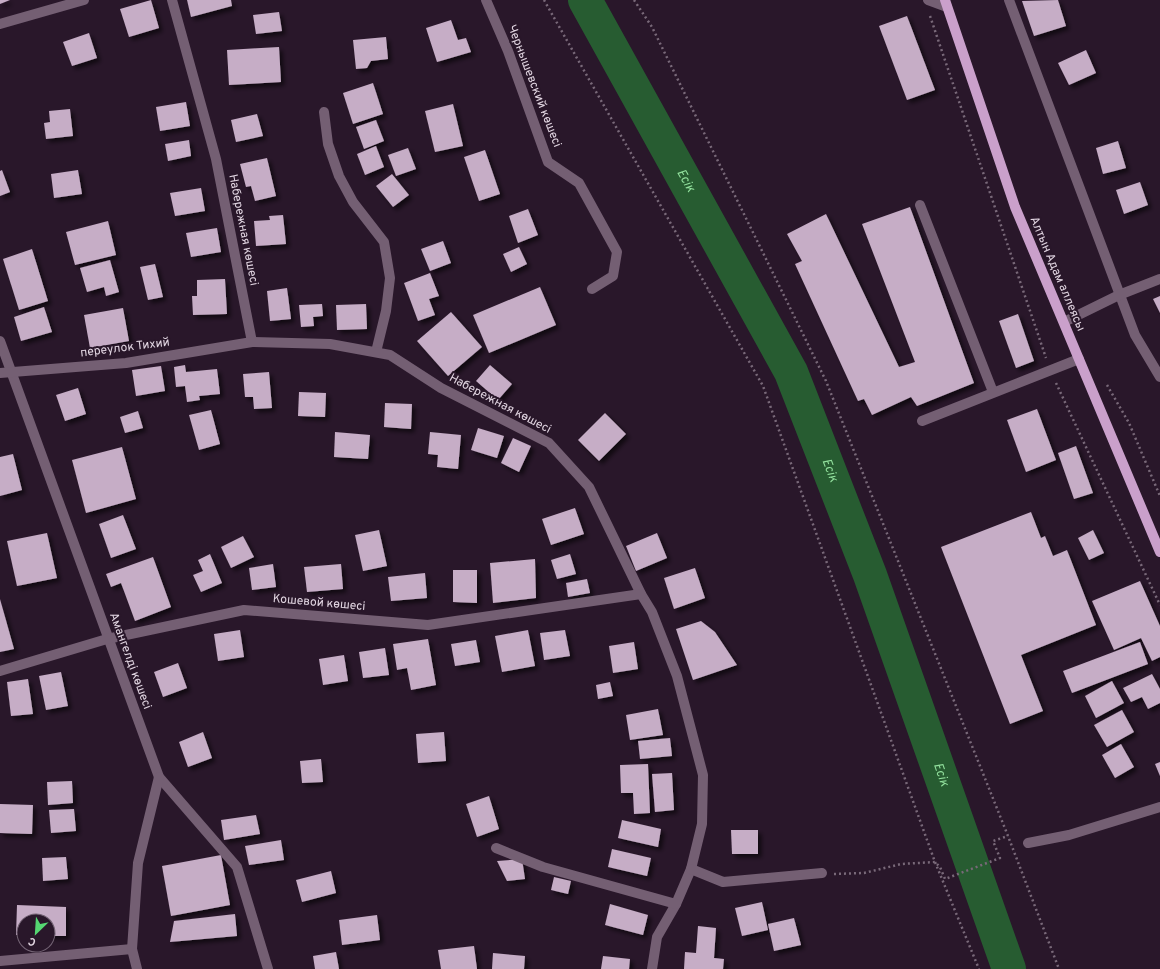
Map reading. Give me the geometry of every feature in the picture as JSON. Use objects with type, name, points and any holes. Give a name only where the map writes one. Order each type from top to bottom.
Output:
[{"type":"main road","name":"Алтын Адам аллеясы","points":[[946,4],[1015,207],[1160,552]]},
{"type":"street","points":[[0,24],[84,0]]},
{"type":"street","name":"Набережная көшесі","points":[[172,0],[216,159],[252,342],[330,344],[390,355],[441,388],[548,443],[589,487],[641,594],[652,612],[677,676],[703,775],[702,824],[691,869],[676,904],[657,937],[652,969]]},
{"type":"street","name":"Чернышевский көшесі","points":[[486,0],[508,51],[548,162],[579,183],[617,252],[613,276],[592,289]]},
{"type":"street","points":[[928,0],[946,4]]},
{"type":"street","points":[[1009,0],[1135,335],[1160,377]]},
{"type":"street","points":[[324,112],[328,144],[339,176],[353,202],[384,242],[390,278],[386,311],[376,352]]},
{"type":"street","points":[[920,205],[993,392]]},
{"type":"street","points":[[1064,322],[1119,295],[1160,279]]},
{"type":"street","name":"Амангелді көшесі","points":[[0,341],[107,639],[159,777],[237,866],[268,969]]},
{"type":"street","name":"переулок Тихий","points":[[0,373],[126,363],[252,342]]},
{"type":"street","points":[[922,421],[1079,358]]},
{"type":"street","name":"Кошевой көшесі","points":[[0,671],[107,639],[244,610],[428,625],[641,594]]},
{"type":"street","points":[[137,969],[132,949],[138,863],[159,777]]},
{"type":"street","points":[[1028,843],[1069,834],[1160,808]]},
{"type":"street","points":[[496,848],[543,867],[676,904]]},
{"type":"street","points":[[691,869],[723,882],[822,873]]},
{"type":"street","points":[[0,961],[132,949]]},
{"type":"path","points":[[544,0],[763,386],[934,862],[979,969]]},
{"type":"path","points":[[634,0],[652,27],[826,381],[1008,836],[1059,969]]},
{"type":"path","points":[[930,15],[1050,370],[1160,605]]},
{"type":"path","points":[[1105,382],[1129,423],[1160,496]]},
{"type":"path","points":[[822,873],[864,873],[901,864],[934,862],[940,867],[944,879],[1000,858],[993,841],[1008,836]]},
{"type":"building","points":[[0,0],[10,0],[0,4]]},
{"type":"building","points":[[151,0],[159,28],[129,37],[120,9]]},
{"type":"building","points":[[187,0],[231,0],[232,6],[191,17]]},
{"type":"building","points":[[1058,0],[1066,26],[1034,36],[1022,1]]},
{"type":"building","points":[[279,12],[282,31],[256,34],[253,15]]},
{"type":"building","points":[[907,16],[935,90],[907,100],[879,26]]},
{"type":"building","points":[[451,20],[458,40],[466,38],[471,52],[437,62],[426,28]]},
{"type":"building","points":[[89,33],[97,58],[72,66],[63,42]]},
{"type":"building","points":[[386,37],[388,59],[371,61],[367,68],[356,69],[353,40]]},
{"type":"building","points":[[279,47],[281,82],[229,85],[227,50]]},
{"type":"building","points":[[1086,50],[1096,73],[1069,85],[1058,63]]},
{"type":"building","points":[[373,83],[383,114],[353,124],[343,93]]},
{"type":"building","points":[[186,102],[190,126],[160,131],[156,107]]},
{"type":"building","points":[[453,104],[463,146],[435,152],[425,111]]},
{"type":"building","points":[[70,109],[73,136],[46,139],[44,123],[50,122],[49,111]]},
{"type":"building","points":[[257,114],[263,136],[236,142],[231,120]]},
{"type":"building","points":[[376,120],[384,141],[364,149],[356,127]]},
{"type":"building","points":[[189,140],[191,156],[168,161],[165,144]]},
{"type":"building","points":[[1118,141],[1126,168],[1103,174],[1096,148]]},
{"type":"building","points":[[376,146],[384,167],[365,175],[357,154]]},
{"type":"building","points":[[408,148],[416,169],[396,176],[388,155]]},
{"type":"building","points":[[485,150],[500,194],[479,201],[464,157]]},
{"type":"building","points":[[267,158],[276,196],[255,201],[251,186],[246,187],[240,164]]},
{"type":"building","points":[[2,170],[10,192],[0,196],[0,171]]},
{"type":"building","points":[[78,170],[82,194],[54,198],[51,174]]},
{"type":"building","points":[[392,174],[409,195],[393,207],[376,186]]},
{"type":"building","points":[[1140,182],[1148,205],[1124,214],[1116,190]]},
{"type":"building","points":[[201,188],[205,211],[175,216],[170,193]]},
{"type":"building","points":[[910,207],[974,383],[917,406],[911,397],[872,415],[864,399],[858,401],[795,264],[802,261],[787,234],[826,214],[899,367],[915,362],[862,224]]},
{"type":"building","points":[[528,209],[538,235],[518,243],[509,216]]},
{"type":"building","points":[[283,215],[286,244],[256,246],[254,221],[270,220],[269,216]]},
{"type":"building","points":[[108,221],[116,255],[75,265],[66,232]]},
{"type":"building","points":[[217,228],[221,252],[191,257],[186,233]]},
{"type":"building","points":[[443,241],[451,263],[430,271],[421,249]]},
{"type":"building","points":[[519,247],[527,264],[511,272],[503,254]]},
{"type":"building","points":[[32,249],[48,301],[19,310],[3,259]]},
{"type":"building","points":[[110,260],[119,292],[106,296],[104,287],[87,292],[80,268]]},
{"type":"building","points":[[155,264],[163,297],[148,300],[140,267]]},
{"type":"building","points":[[430,273],[439,296],[429,299],[435,315],[418,321],[404,283]]},
{"type":"building","points":[[225,279],[227,314],[193,315],[192,296],[197,296],[197,280]]},
{"type":"building","points":[[540,287],[556,325],[489,353],[473,315]]},
{"type":"building","points":[[287,288],[291,319],[270,321],[267,291]]},
{"type":"building","points":[[1160,296],[1160,313],[1153,299]]},
{"type":"building","points":[[322,304],[323,316],[313,317],[314,326],[301,327],[299,305]]},
{"type":"building","points":[[366,304],[367,329],[337,330],[336,305]]},
{"type":"building","points":[[44,307],[52,332],[21,341],[14,317]]},
{"type":"building","points":[[123,308],[129,341],[90,348],[84,315]]},
{"type":"building","points":[[451,312],[482,347],[448,376],[417,341]]},
{"type":"building","points":[[1018,314],[1034,361],[1016,368],[999,321]]},
{"type":"building","points":[[185,365],[186,372],[217,369],[220,394],[199,396],[200,400],[187,402],[185,386],[176,387],[174,367]]},
{"type":"building","points":[[490,365],[512,384],[498,400],[476,381]]},
{"type":"building","points":[[161,366],[165,391],[136,396],[132,370]]},
{"type":"building","points":[[269,372],[272,408],[254,409],[253,397],[245,397],[243,374]]},
{"type":"building","points":[[78,388],[86,414],[65,421],[56,395]]},
{"type":"building","points":[[299,392],[326,393],[325,417],[298,416]]},
{"type":"building","points":[[385,403],[412,404],[411,429],[384,427]]},
{"type":"building","points":[[1037,409],[1056,460],[1026,472],[1007,420]]},
{"type":"building","points":[[211,410],[220,444],[199,450],[189,415]]},
{"type":"building","points":[[138,411],[143,428],[125,433],[120,417]]},
{"type":"building","points":[[605,413],[626,434],[599,461],[578,440]]},
{"type":"building","points":[[478,428],[504,436],[497,458],[471,450]]},
{"type":"building","points":[[335,432],[370,435],[368,459],[334,457]]},
{"type":"building","points":[[430,432],[461,435],[458,469],[437,467],[438,455],[428,454]]},
{"type":"building","points":[[513,438],[531,446],[519,472],[501,463]]},
{"type":"building","points":[[1076,446],[1093,493],[1074,499],[1058,453]]},
{"type":"building","points":[[122,447],[136,499],[86,513],[72,460]]},
{"type":"building","points":[[13,454],[22,490],[0,496],[0,457]]},
{"type":"building","points":[[575,508],[584,534],[551,545],[542,519]]},
{"type":"building","points":[[1031,512],[1041,538],[1045,536],[1053,556],[1067,550],[1096,625],[1021,655],[1043,711],[1010,724],[941,547]]},
{"type":"building","points":[[123,515],[136,549],[111,558],[99,524]]},
{"type":"building","points":[[379,530],[387,566],[363,571],[355,535]]},
{"type":"building","points":[[1093,530],[1104,553],[1089,560],[1078,538]]},
{"type":"building","points":[[47,533],[57,578],[17,586],[7,541]]},
{"type":"building","points":[[657,533],[667,558],[636,571],[626,546]]},
{"type":"building","points":[[243,536],[254,557],[231,568],[221,547]]},
{"type":"building","points":[[210,554],[222,583],[201,592],[193,575],[203,571],[198,560]]},
{"type":"building","points":[[570,554],[576,574],[557,579],[551,560]]},
{"type":"building","points":[[153,557],[171,607],[135,621],[121,583],[111,587],[106,574]]},
{"type":"building","points":[[535,559],[536,598],[493,603],[490,563]]},
{"type":"building","points":[[273,564],[276,587],[252,590],[249,568]]},
{"type":"building","points":[[341,564],[343,589],[307,592],[304,567]]},
{"type":"building","points":[[695,568],[705,598],[674,609],[664,578]]},
{"type":"building","points":[[453,570],[477,570],[477,603],[453,602]]},
{"type":"building","points":[[425,573],[427,598],[391,601],[388,577]]},
{"type":"building","points":[[587,579],[590,593],[568,597],[566,583]]},
{"type":"building","points":[[1140,581],[1160,626],[1160,657],[1152,661],[1141,638],[1114,650],[1092,601]]},
{"type":"building","points":[[0,599],[14,649],[0,652]]},
{"type":"building","points":[[701,621],[715,632],[737,665],[693,680],[676,629]]},
{"type":"building","points":[[240,630],[244,657],[218,661],[214,634]]},
{"type":"building","points":[[528,630],[535,666],[502,672],[495,636]]},
{"type":"building","points":[[565,630],[570,656],[544,660],[540,633]]},
{"type":"building","points":[[428,639],[436,685],[411,690],[407,668],[397,670],[393,644]]},
{"type":"building","points":[[476,640],[480,662],[455,666],[451,644]]},
{"type":"building","points":[[634,642],[638,669],[613,673],[609,646]]},
{"type":"building","points":[[1140,642],[1148,664],[1072,693],[1063,671]]},
{"type":"building","points":[[385,648],[389,675],[363,678],[359,652]]},
{"type":"building","points":[[344,655],[348,681],[323,685],[319,659]]},
{"type":"building","points":[[178,663],[187,688],[163,697],[154,672]]},
{"type":"building","points":[[61,672],[68,706],[46,710],[39,676]]},
{"type":"building","points":[[1152,674],[1160,689],[1160,703],[1148,709],[1142,697],[1131,702],[1123,688]]},
{"type":"building","points":[[28,679],[33,714],[11,716],[7,682]]},
{"type":"building","points":[[1112,681],[1124,703],[1096,718],[1085,696]]},
{"type":"building","points":[[610,682],[613,696],[598,699],[596,685]]},
{"type":"building","points":[[658,709],[663,735],[630,740],[626,715]]},
{"type":"building","points":[[1122,710],[1134,732],[1107,747],[1094,725]]},
{"type":"building","points":[[203,732],[212,758],[188,767],[179,742]]},
{"type":"building","points":[[444,732],[446,761],[418,763],[416,734]]},
{"type":"building","points":[[670,738],[672,756],[640,759],[638,741]]},
{"type":"building","points":[[1121,744],[1134,767],[1115,778],[1102,755]]},
{"type":"building","points":[[321,759],[323,782],[302,783],[300,761]]},
{"type":"building","points":[[1160,762],[1160,776],[1155,764]]},
{"type":"building","points":[[648,764],[650,813],[634,814],[633,793],[621,793],[620,765]]},
{"type":"building","points":[[672,773],[674,810],[655,812],[652,774]]},
{"type":"building","points":[[72,781],[73,803],[48,805],[47,782]]},
{"type":"building","points":[[489,796],[499,829],[477,837],[466,804]]},
{"type":"building","points":[[0,804],[33,805],[32,834],[0,833]]},
{"type":"building","points":[[74,809],[76,831],[51,833],[49,810]]},
{"type":"building","points":[[256,815],[260,834],[224,840],[221,820]]},
{"type":"building","points":[[622,820],[661,829],[658,847],[618,838]]},
{"type":"building","points":[[731,830],[758,830],[758,854],[732,854]]},
{"type":"building","points":[[281,840],[284,860],[249,865],[245,846]]},
{"type":"building","points":[[612,849],[651,858],[647,876],[608,867]]},
{"type":"building","points":[[221,855],[230,905],[171,916],[162,866]]},
{"type":"building","points":[[66,857],[68,879],[43,881],[42,858]]},
{"type":"building","points":[[522,859],[525,879],[507,881],[497,861]]},
{"type":"building","points":[[331,871],[336,893],[302,902],[296,880]]},
{"type":"building","points":[[554,877],[571,881],[568,894],[551,890]]},
{"type":"building","points":[[762,902],[768,930],[742,936],[735,908]]},
{"type":"building","points":[[610,904],[648,915],[643,935],[605,925]]},
{"type":"building","points":[[17,905],[66,907],[66,936],[56,936],[56,913],[17,913]]},
{"type":"building","points":[[235,914],[237,936],[170,942],[174,921]]},
{"type":"building","points":[[377,915],[380,940],[342,945],[339,920]]},
{"type":"building","points":[[794,918],[801,945],[774,951],[768,924]]},
{"type":"building","points":[[698,926],[716,928],[714,958],[724,959],[723,969],[684,969],[685,952],[696,953]]},
{"type":"building","points":[[474,946],[477,969],[441,969],[438,950]]},
{"type":"building","points":[[336,952],[339,969],[315,969],[313,956]]},
{"type":"building","points":[[493,953],[525,956],[524,969],[492,969]]},
{"type":"building","points":[[603,956],[630,959],[629,969],[601,969]]},
{"type":"waterway","name":"Есік","points":[[585,0],[791,372],[870,575],[1009,969]]}]
